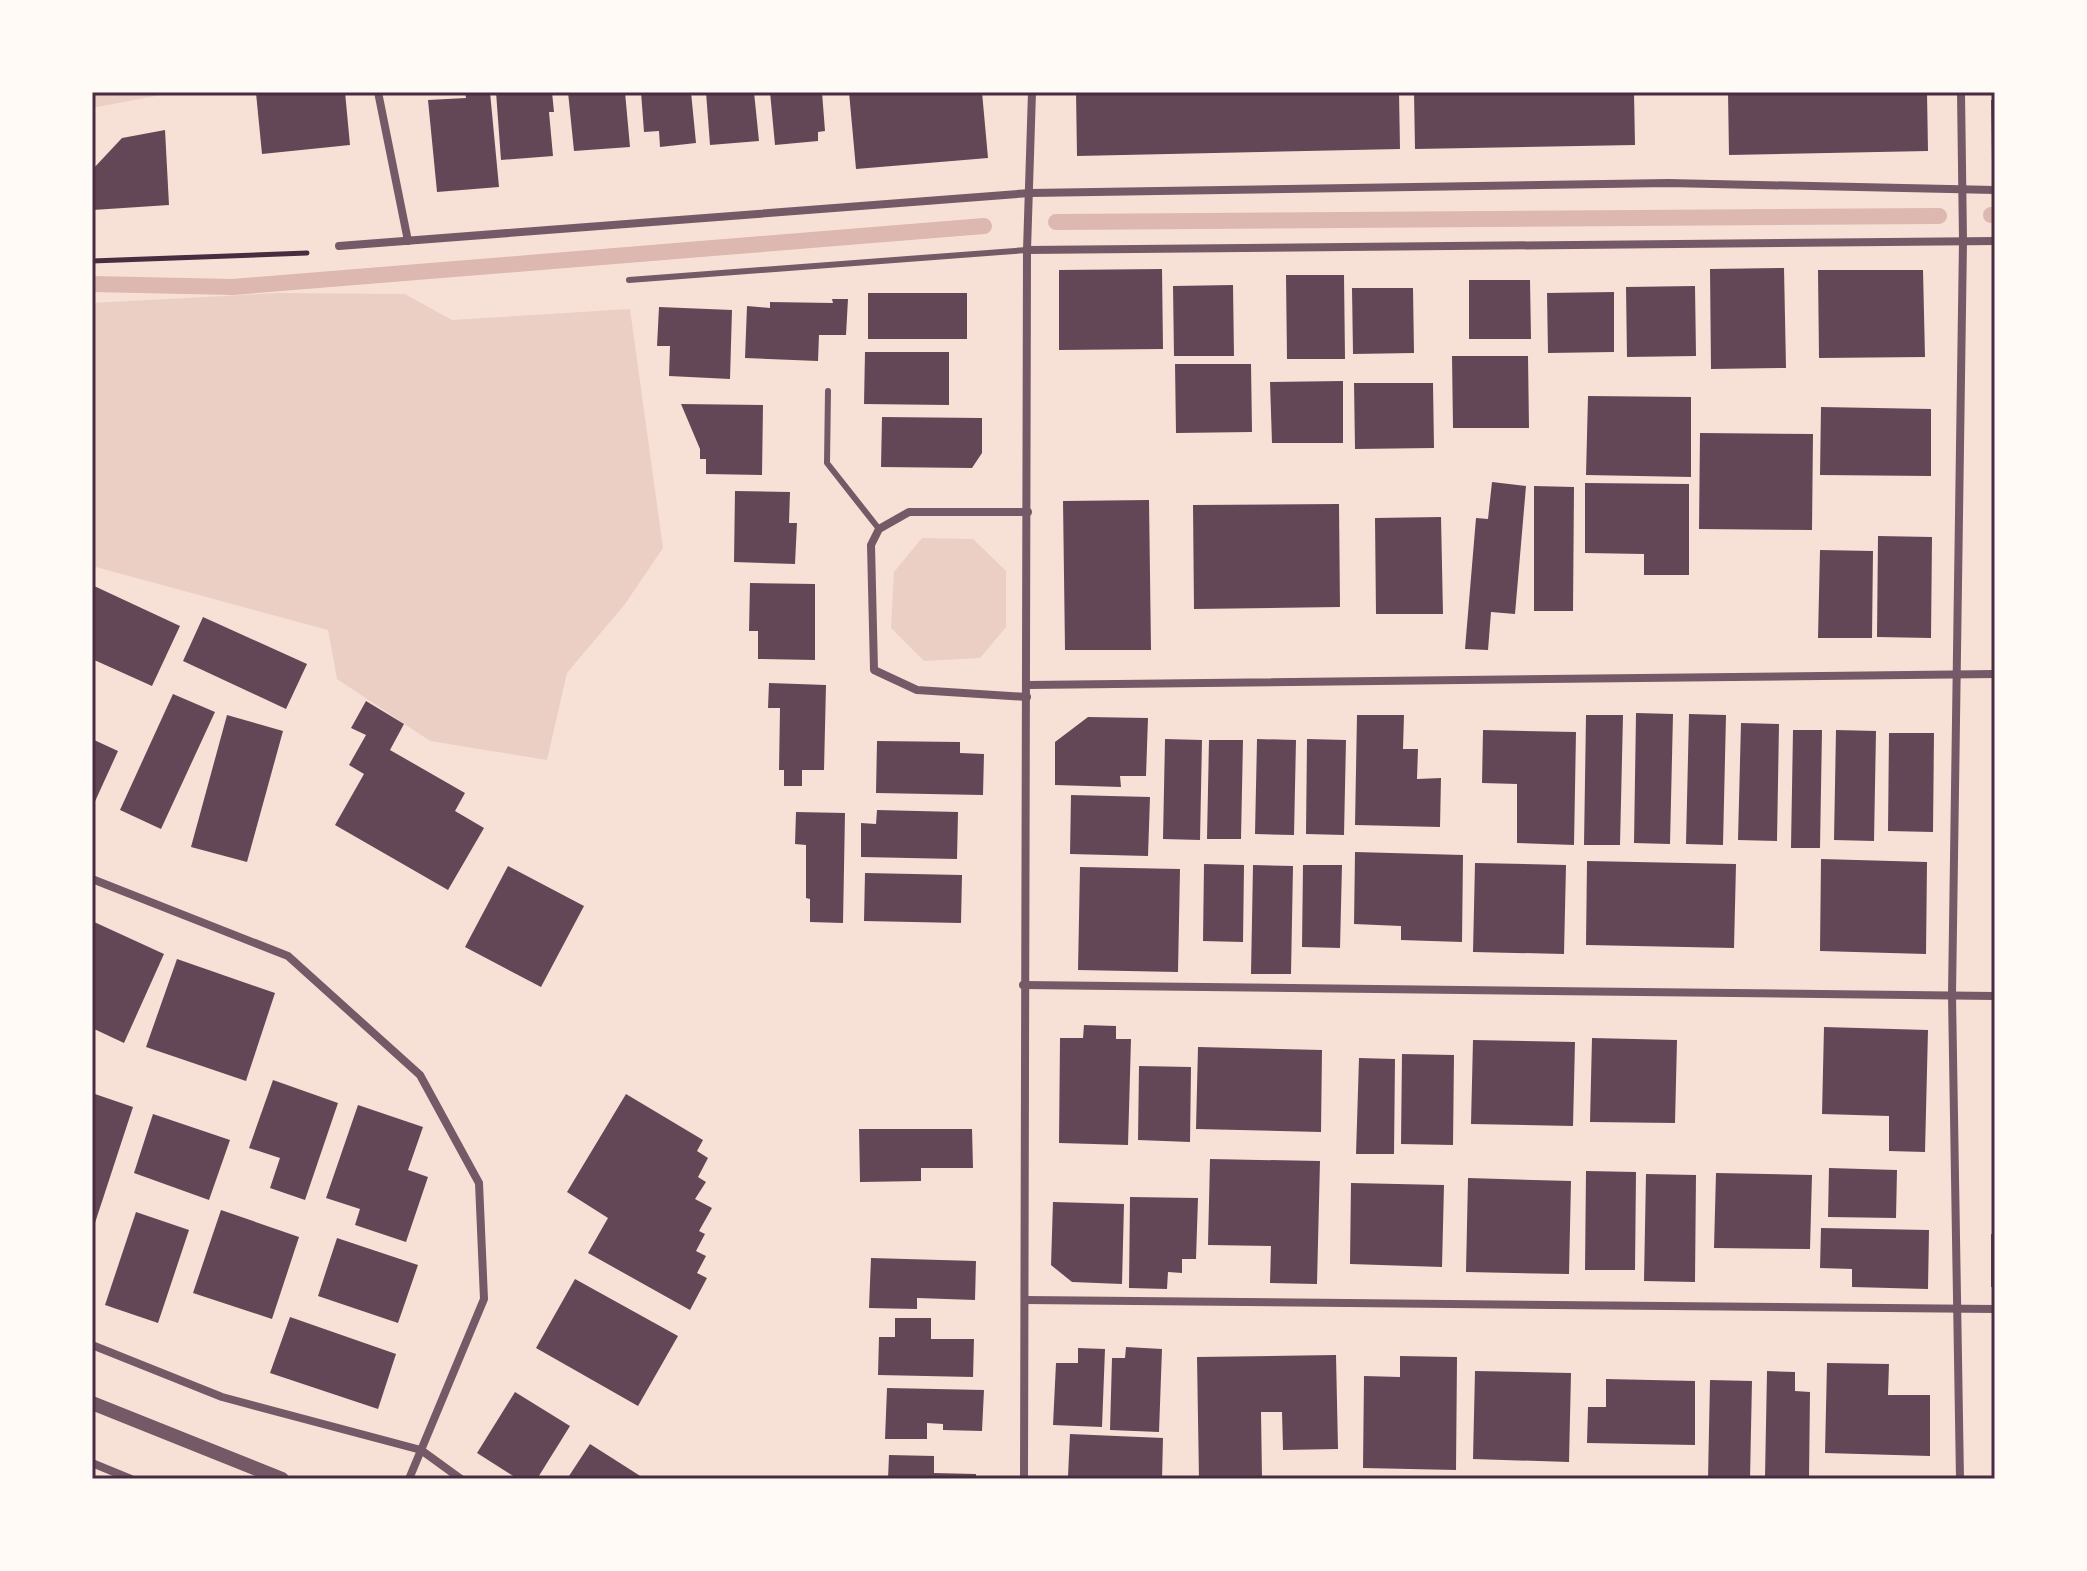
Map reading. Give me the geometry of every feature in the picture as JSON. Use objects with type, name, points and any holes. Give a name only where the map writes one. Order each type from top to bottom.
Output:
[{"type":"street","points":[[378,92],[408,241]]},
{"type":"street","points":[[1024,1479],[1027,250],[1032,92]]},
{"type":"street","points":[[1960,1479],[1952,995],[1963,241],[1961,92]]},
{"type":"street","points":[[339,246],[1030,193],[1668,183],[1995,190]]},
{"type":"street","points":[[1027,250],[1995,241]]},
{"type":"street","points":[[1027,697],[917,690],[874,670],[871,545],[879,529],[909,512],[1028,512]]},
{"type":"street","points":[[1028,685],[1995,674]]},
{"type":"street","points":[[92,879],[288,956],[420,1075],[479,1183],[484,1299],[409,1479]]},
{"type":"street","points":[[1023,985],[1995,996]]},
{"type":"street","points":[[1025,1300],[1995,1309]]},
{"type":"street","points":[[92,1345],[222,1397],[421,1450],[461,1479]]},
{"type":"street","points":[[92,1403],[282,1479]]},
{"type":"street","points":[[92,1463],[131,1479]]},
{"type":"lane","points":[[629,280],[1027,250]]},
{"type":"lane","points":[[828,391],[827,463],[879,529]]},
{"type":"path","points":[[92,261],[302,254],[339,246]]},
{"type":"shaded area","points":[[92,92],[176,92],[92,108]]},
{"type":"shaded area","points":[[277,293],[405,294],[452,320],[630,309],[663,548],[625,604],[567,673],[547,760],[430,741],[337,679],[328,630],[92,566],[92,303]]},
{"type":"shaded area","points":[[922,538],[973,539],[1006,571],[1006,627],[980,658],[924,661],[891,628],[894,572]]},
{"type":"building","points":[[345,92],[350,145],[262,154],[256,93]]},
{"type":"building","points":[[465,92],[490,92],[499,187],[437,192],[428,100],[466,98]]},
{"type":"building","points":[[496,92],[552,92],[554,112],[549,112],[553,156],[501,160]]},
{"type":"building","points":[[568,92],[625,92],[630,147],[574,151]]},
{"type":"building","points":[[641,92],[691,92],[696,143],[660,147],[659,131],[644,132]]},
{"type":"building","points":[[706,92],[754,92],[759,141],[710,145]]},
{"type":"building","points":[[770,92],[822,92],[825,131],[818,132],[818,141],[775,145]]},
{"type":"building","points":[[849,92],[982,92],[988,158],[856,169]]},
{"type":"building","points":[[1076,92],[1399,92],[1400,149],[1077,156]]},
{"type":"building","points":[[1414,92],[1634,92],[1635,145],[1415,149]]},
{"type":"building","points":[[1728,92],[1927,92],[1928,151],[1729,155]]},
{"type":"building","points":[[1991,100],[1995,100],[1995,162],[1992,162]]},
{"type":"building","points":[[165,130],[169,205],[93,210],[92,170],[122,138]]},
{"type":"building","points":[[1784,268],[1786,368],[1711,369],[1710,269]]},
{"type":"building","points":[[1162,269],[1163,349],[1059,350],[1059,270]]},
{"type":"building","points":[[1818,270],[1923,270],[1925,357],[1819,358]]},
{"type":"building","points":[[1286,275],[1344,275],[1345,359],[1287,359]]},
{"type":"building","points":[[1469,280],[1530,280],[1531,339],[1469,339]]},
{"type":"building","points":[[1233,285],[1234,356],[1174,356],[1173,286]]},
{"type":"building","points":[[1695,286],[1696,356],[1627,357],[1626,287]]},
{"type":"building","points":[[1352,288],[1413,288],[1414,353],[1353,354]]},
{"type":"building","points":[[1614,292],[1614,352],[1548,353],[1547,293]]},
{"type":"building","points":[[868,293],[967,293],[967,339],[868,339]]},
{"type":"building","points":[[832,299],[848,299],[846,335],[819,335],[818,361],[745,358],[747,306],[770,308],[770,302],[833,303]]},
{"type":"building","points":[[659,307],[732,310],[730,379],[669,376],[670,346],[657,346]]},
{"type":"building","points":[[865,352],[949,352],[949,405],[864,404]]},
{"type":"building","points":[[1452,356],[1528,356],[1529,428],[1453,428]]},
{"type":"building","points":[[1175,364],[1251,364],[1252,432],[1176,433]]},
{"type":"building","points":[[1343,381],[1343,443],[1272,443],[1270,382]]},
{"type":"building","points":[[1354,383],[1433,383],[1434,448],[1355,449]]},
{"type":"building","points":[[1588,396],[1691,397],[1691,477],[1586,475]]},
{"type":"building","points":[[681,404],[763,405],[762,475],[706,474],[706,459],[700,459],[700,449]]},
{"type":"building","points":[[1821,407],[1931,409],[1931,476],[1820,475]]},
{"type":"building","points":[[882,417],[982,418],[982,453],[972,468],[881,467]]},
{"type":"building","points":[[1700,433],[1813,434],[1812,530],[1699,529]]},
{"type":"building","points":[[1492,482],[1526,486],[1515,614],[1491,612],[1488,650],[1465,649],[1476,518],[1488,519]]},
{"type":"building","points":[[1585,483],[1689,484],[1689,575],[1644,575],[1644,554],[1585,553]]},
{"type":"building","points":[[1534,486],[1574,487],[1573,611],[1534,611]]},
{"type":"building","points":[[735,491],[790,492],[789,523],[797,523],[795,564],[734,562]]},
{"type":"building","points":[[1149,500],[1151,650],[1065,650],[1063,501]]},
{"type":"building","points":[[1339,504],[1340,607],[1194,609],[1193,505]]},
{"type":"building","points":[[1441,517],[1443,614],[1376,614],[1375,518]]},
{"type":"building","points":[[1878,536],[1932,537],[1931,638],[1877,637]]},
{"type":"building","points":[[1820,550],[1873,551],[1872,638],[1818,638]]},
{"type":"building","points":[[750,583],[815,584],[815,660],[758,659],[758,631],[749,631]]},
{"type":"building","points":[[92,585],[180,626],[152,686],[92,659]]},
{"type":"building","points":[[203,617],[307,664],[286,709],[183,661]]},
{"type":"building","points":[[769,683],[826,685],[824,770],[802,770],[802,786],[784,786],[784,770],[779,770],[780,708],[768,708]]},
{"type":"building","points":[[173,694],[215,712],[161,829],[120,810]]},
{"type":"building","points":[[366,701],[404,724],[390,750],[465,793],[455,811],[484,828],[448,890],[335,825],[364,774],[349,765],[366,735],[351,728]]},
{"type":"building","points":[[1636,713],[1673,714],[1670,844],[1634,843]]},
{"type":"building","points":[[1689,714],[1726,715],[1723,845],[1686,844]]},
{"type":"building","points":[[227,715],[283,731],[247,862],[191,847]]},
{"type":"building","points":[[1357,715],[1404,715],[1403,749],[1418,749],[1417,779],[1441,778],[1440,827],[1355,825]]},
{"type":"building","points":[[1586,715],[1623,715],[1620,845],[1584,845]]},
{"type":"building","points":[[1088,717],[1148,718],[1146,776],[1120,776],[1121,787],[1055,785],[1055,742]]},
{"type":"building","points":[[1741,723],[1779,724],[1777,841],[1738,840]]},
{"type":"building","points":[[1483,730],[1576,732],[1574,845],[1517,843],[1517,784],[1482,783]]},
{"type":"building","points":[[1793,730],[1822,730],[1820,848],[1791,848]]},
{"type":"building","points":[[1836,730],[1876,731],[1874,841],[1834,840]]},
{"type":"building","points":[[1889,733],[1934,733],[1933,832],[1888,831]]},
{"type":"building","points":[[92,739],[118,751],[92,808]]},
{"type":"building","points":[[1165,739],[1202,740],[1200,840],[1163,839]]},
{"type":"building","points":[[1257,739],[1296,740],[1294,835],[1255,834]]},
{"type":"building","points":[[1307,739],[1346,740],[1344,835],[1306,834]]},
{"type":"building","points":[[1209,740],[1243,740],[1241,839],[1207,839]]},
{"type":"building","points":[[877,741],[960,742],[960,753],[984,754],[983,795],[876,793]]},
{"type":"building","points":[[1071,795],[1150,797],[1148,856],[1070,854]]},
{"type":"building","points":[[877,810],[958,812],[957,859],[861,857],[861,823],[876,824]]},
{"type":"building","points":[[796,812],[845,813],[843,923],[810,922],[810,899],[806,898],[806,845],[795,844]]},
{"type":"building","points":[[1355,852],[1463,855],[1462,942],[1401,940],[1401,926],[1354,924]]},
{"type":"building","points":[[1821,859],[1927,862],[1926,954],[1820,951]]},
{"type":"building","points":[[1587,861],[1736,864],[1734,948],[1586,945]]},
{"type":"building","points":[[1475,863],[1566,865],[1564,954],[1473,952]]},
{"type":"building","points":[[1204,864],[1244,865],[1243,942],[1203,941]]},
{"type":"building","points":[[1253,865],[1293,866],[1291,974],[1251,974]]},
{"type":"building","points":[[1303,865],[1342,865],[1340,948],[1302,947]]},
{"type":"building","points":[[508,866],[584,906],[541,987],[465,947]]},
{"type":"building","points":[[1080,867],[1180,869],[1178,972],[1078,970]]},
{"type":"building","points":[[865,873],[962,875],[961,923],[864,921]]},
{"type":"building","points":[[92,921],[164,954],[124,1043],[92,1028]]},
{"type":"building","points":[[177,959],[275,993],[246,1081],[146,1047]]},
{"type":"building","points":[[1084,1025],[1116,1026],[1116,1039],[1131,1039],[1128,1145],[1059,1143],[1060,1038],[1083,1038]]},
{"type":"building","points":[[1824,1027],[1928,1030],[1925,1152],[1889,1151],[1889,1116],[1822,1114]]},
{"type":"building","points":[[1592,1038],[1677,1040],[1675,1123],[1590,1122]]},
{"type":"building","points":[[1473,1040],[1575,1042],[1573,1126],[1471,1124]]},
{"type":"building","points":[[1198,1047],[1322,1050],[1321,1132],[1196,1129]]},
{"type":"building","points":[[1402,1054],[1454,1055],[1453,1145],[1401,1144]]},
{"type":"building","points":[[1359,1058],[1395,1059],[1394,1154],[1356,1154]]},
{"type":"building","points":[[1139,1066],[1191,1067],[1190,1142],[1138,1140]]},
{"type":"building","points":[[273,1080],[338,1103],[305,1200],[270,1188],[280,1158],[249,1148]]},
{"type":"building","points":[[92,1093],[133,1107],[93,1229],[92,1228]]},
{"type":"building","points":[[626,1094],[703,1140],[697,1151],[708,1158],[698,1177],[706,1182],[695,1199],[712,1208],[699,1231],[705,1234],[696,1251],[706,1256],[697,1273],[707,1278],[690,1310],[588,1253],[608,1218],[567,1192]]},
{"type":"building","points":[[358,1105],[423,1127],[408,1170],[428,1177],[406,1242],[355,1225],[360,1209],[326,1198]]},
{"type":"building","points":[[153,1114],[230,1140],[209,1200],[134,1173]]},
{"type":"building","points":[[859,1129],[972,1129],[973,1168],[921,1168],[921,1181],[860,1182]]},
{"type":"building","points":[[1210,1159],[1320,1161],[1317,1284],[1270,1283],[1271,1246],[1208,1245]]},
{"type":"building","points":[[1829,1168],[1897,1170],[1896,1218],[1828,1217]]},
{"type":"building","points":[[1586,1171],[1636,1172],[1635,1270],[1585,1270]]},
{"type":"building","points":[[1716,1173],[1812,1175],[1810,1249],[1714,1248]]},
{"type":"building","points":[[1646,1174],[1696,1175],[1695,1282],[1644,1281]]},
{"type":"building","points":[[1468,1178],[1571,1181],[1569,1274],[1466,1272]]},
{"type":"building","points":[[1351,1183],[1444,1185],[1442,1267],[1350,1264]]},
{"type":"building","points":[[1130,1197],[1198,1198],[1196,1259],[1182,1259],[1182,1273],[1168,1272],[1167,1289],[1129,1288]]},
{"type":"building","points":[[1053,1202],[1124,1204],[1122,1284],[1072,1282],[1051,1265]]},
{"type":"building","points":[[221,1210],[299,1237],[272,1319],[193,1293]]},
{"type":"building","points":[[136,1212],[189,1230],[158,1323],[105,1305]]},
{"type":"building","points":[[1821,1228],[1929,1230],[1928,1289],[1852,1287],[1852,1269],[1820,1268]]},
{"type":"building","points":[[1991,1234],[1995,1234],[1995,1287],[1991,1287]]},
{"type":"building","points":[[337,1238],[418,1265],[398,1323],[318,1296]]},
{"type":"building","points":[[871,1258],[976,1261],[975,1300],[917,1298],[917,1309],[869,1308]]},
{"type":"building","points":[[575,1279],[678,1336],[638,1406],[536,1348]]},
{"type":"building","points":[[290,1317],[396,1354],[378,1409],[270,1373]]},
{"type":"building","points":[[895,1318],[931,1318],[931,1339],[974,1339],[973,1377],[878,1375],[879,1337],[895,1337]]},
{"type":"building","points":[[1126,1347],[1162,1349],[1159,1432],[1110,1430],[1112,1358],[1125,1358]]},
{"type":"building","points":[[1078,1348],[1105,1349],[1102,1427],[1053,1425],[1056,1363],[1078,1363]]},
{"type":"building","points":[[1336,1355],[1338,1449],[1283,1450],[1282,1412],[1261,1412],[1262,1479],[1199,1479],[1197,1357]]},
{"type":"building","points":[[1400,1356],[1457,1357],[1456,1470],[1363,1468],[1364,1376],[1400,1377]]},
{"type":"building","points":[[1827,1363],[1889,1364],[1888,1395],[1930,1395],[1930,1456],[1825,1453]]},
{"type":"building","points":[[1475,1371],[1571,1373],[1569,1462],[1473,1459]]},
{"type":"building","points":[[1767,1371],[1795,1372],[1795,1391],[1810,1392],[1809,1478],[1765,1477]]},
{"type":"building","points":[[1606,1379],[1695,1381],[1695,1445],[1587,1443],[1588,1407],[1606,1407]]},
{"type":"building","points":[[1710,1380],[1752,1381],[1750,1479],[1708,1479]]},
{"type":"building","points":[[887,1388],[984,1390],[982,1431],[943,1430],[943,1424],[927,1423],[927,1439],[885,1439]]},
{"type":"building","points":[[515,1392],[570,1426],[537,1479],[518,1479],[477,1453]]},
{"type":"building","points":[[1070,1434],[1163,1438],[1162,1479],[1068,1476]]},
{"type":"building","points":[[590,1444],[645,1479],[567,1479]]},
{"type":"building","points":[[889,1455],[934,1456],[934,1473],[976,1474],[976,1479],[888,1479]]},
{"type":"waterway","points":[[1056,222],[1939,216]]},
{"type":"waterway","points":[[92,284],[233,287],[984,226]]}]
